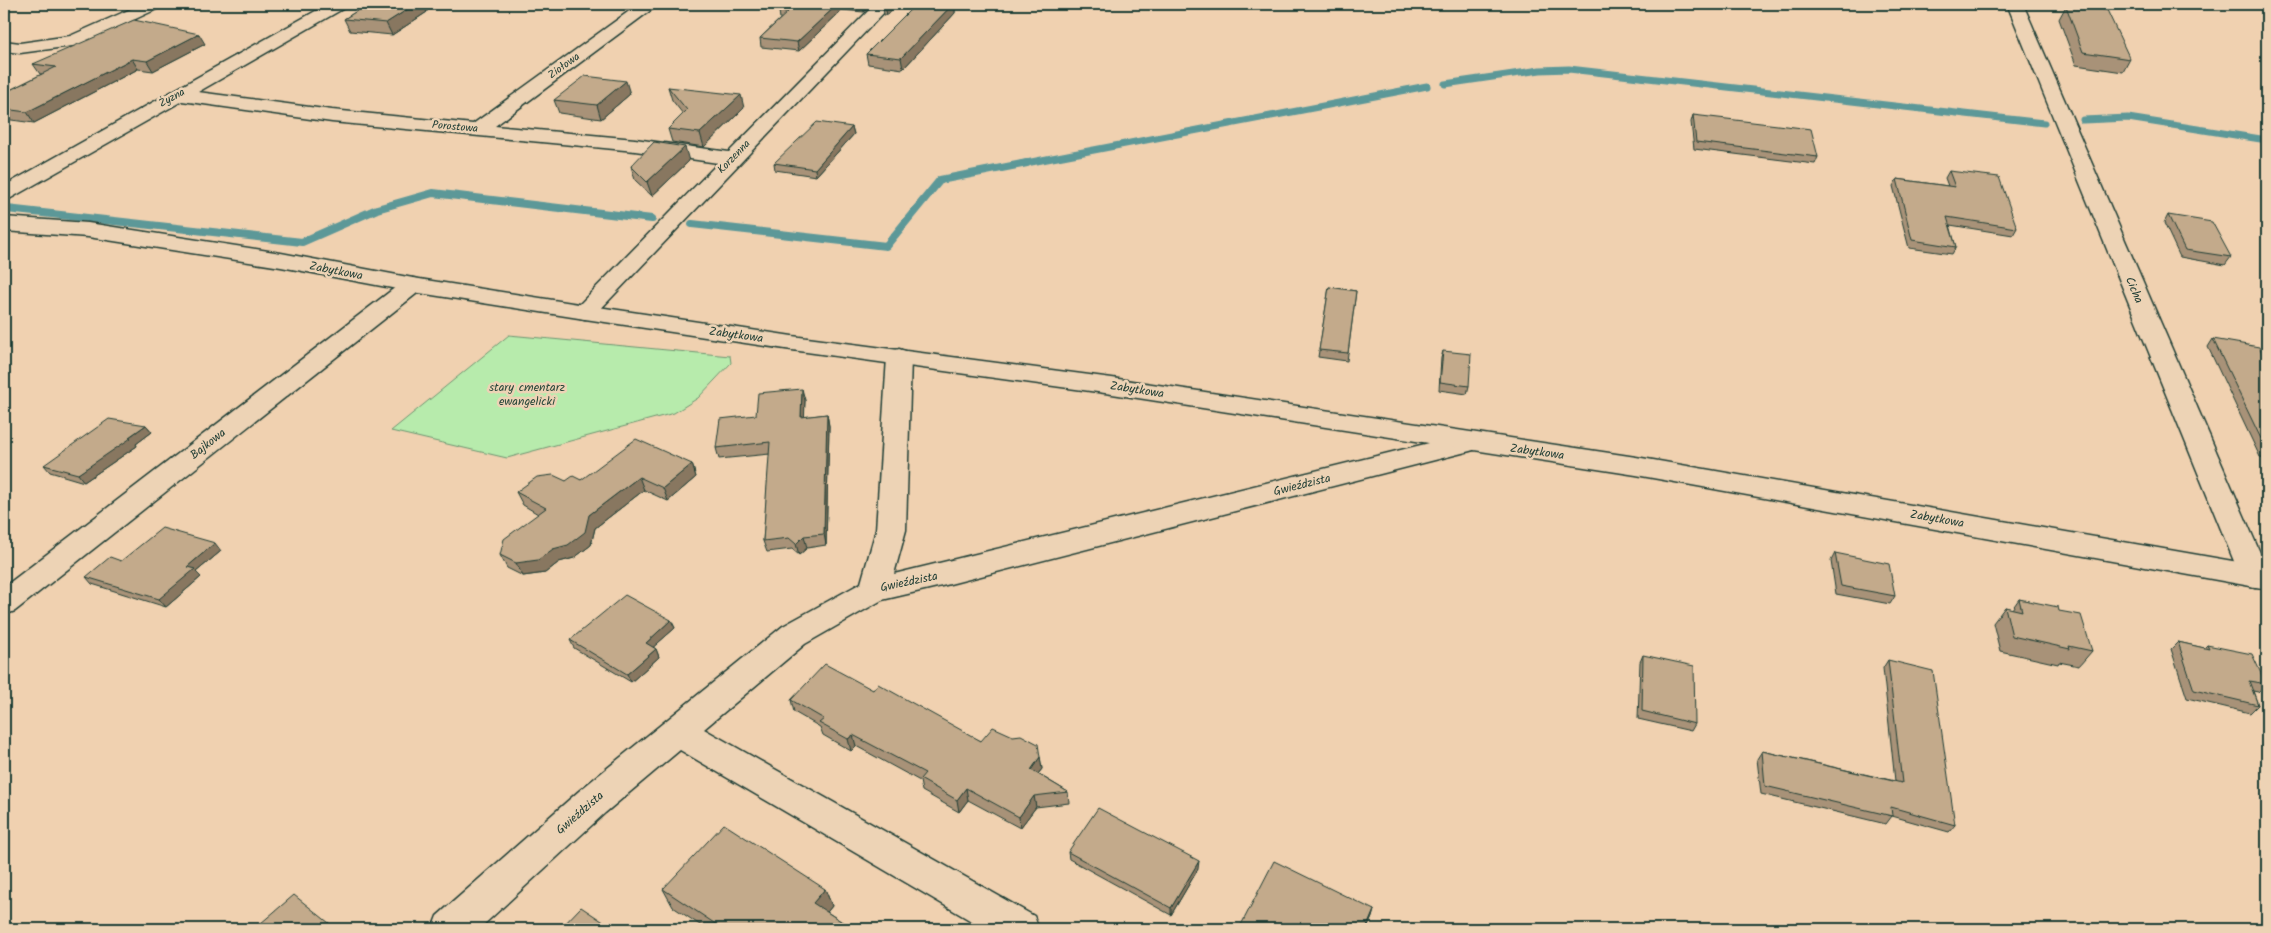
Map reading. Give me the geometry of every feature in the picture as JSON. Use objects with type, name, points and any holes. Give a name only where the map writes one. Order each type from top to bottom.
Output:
[{"type":"street","points":[[4,46],[20,48],[74,41],[155,4]]},
{"type":"street","name":"Żyzna","points":[[4,194],[340,4]]},
{"type":"street","name":"Ziołowa","points":[[478,129],[649,4]]},
{"type":"street","name":"Korzenna","points":[[585,312],[884,4]]},
{"type":"street","name":"Cicha","points":[[2015,4],[2261,577]]},
{"type":"street","name":"Porostowa","points":[[178,95],[332,116],[635,145],[732,159]]},
{"type":"street","name":"Zabytkowa","points":[[4,224],[88,230],[281,260],[412,285],[585,312],[1112,386],[1636,466],[2261,577]]},
{"type":"street","name":"Bajkowa","points":[[4,603],[412,285]]},
{"type":"street","points":[[874,590],[891,530],[898,357]]},
{"type":"street","name":"Gwieździsta","points":[[451,929],[592,802],[794,635],[874,590],[956,572],[1470,442]]},
{"type":"street","points":[[677,731],[1020,929]]},
{"type":"green space","name":"stary cmentarz ewangelicki","points":[[509,335],[730,356],[731,363],[698,398],[674,413],[507,458],[391,431]]},
{"type":"building","points":[[368,4],[416,4],[386,23],[344,19]]},
{"type":"building","points":[[787,4],[838,4],[797,42],[760,38],[788,12],[779,11]]},
{"type":"building","points":[[916,4],[953,4],[901,58],[866,54]]},
{"type":"building","points":[[2066,6],[2107,10],[2130,59],[2083,52]]},
{"type":"building","points":[[134,20],[199,34],[147,61],[132,59],[27,112],[4,109],[4,93],[56,67],[33,64]]},
{"type":"building","points":[[585,76],[626,81],[597,105],[554,100]]},
{"type":"building","points":[[668,87],[741,95],[700,133],[668,129],[687,110]]},
{"type":"building","points":[[1693,115],[1811,129],[1818,157],[1696,142]]},
{"type":"building","points":[[817,122],[852,127],[815,169],[774,163]]},
{"type":"building","points":[[654,142],[685,147],[647,182],[631,166]]},
{"type":"building","points":[[1949,171],[1999,177],[2017,228],[1947,217],[1956,247],[1912,240],[1897,179],[1955,187]]},
{"type":"building","points":[[2168,215],[2212,222],[2231,257],[2185,250]]},
{"type":"building","points":[[1329,287],[1356,291],[1348,353],[1319,350]]},
{"type":"building","points":[[2213,339],[2259,347],[2267,362],[2267,449],[2266,449]]},
{"type":"building","points":[[1443,351],[1471,354],[1469,386],[1440,382]]},
{"type":"building","points":[[802,389],[801,417],[827,414],[824,534],[804,536],[796,544],[789,538],[763,541],[770,442],[716,448],[720,419],[756,415],[758,393]]},
{"type":"building","points":[[109,419],[146,425],[129,437],[131,438],[78,474],[44,465]]},
{"type":"building","points":[[636,439],[692,464],[663,488],[639,477],[589,515],[585,532],[568,545],[553,549],[538,560],[516,563],[500,555],[504,539],[546,508],[516,492],[537,477],[553,475],[566,481],[573,476],[581,480]]},
{"type":"building","points":[[162,528],[215,543],[187,567],[195,569],[159,599],[86,577],[110,557],[121,561]]},
{"type":"building","points":[[1835,553],[1889,564],[1895,596],[1841,586]]},
{"type":"building","points":[[625,595],[671,620],[646,643],[656,649],[627,674],[570,640]]},
{"type":"building","points":[[2019,599],[2058,607],[2059,611],[2081,615],[2092,651],[2069,646],[2070,649],[2012,636],[2005,607],[2022,611]]},
{"type":"building","points":[[2178,642],[2209,649],[2207,645],[2252,654],[2266,684],[2249,681],[2258,705],[2194,690]]},
{"type":"building","points":[[1643,655],[1694,666],[1695,724],[1642,711]]},
{"type":"building","points":[[1888,660],[1933,671],[1955,825],[1891,807],[1892,816],[1765,786],[1762,751],[1902,783]]},
{"type":"building","points":[[825,664],[873,690],[878,684],[981,741],[993,727],[1013,736],[1021,735],[1038,744],[1040,757],[1031,770],[1068,792],[1034,796],[1019,817],[966,788],[957,800],[920,779],[925,773],[853,735],[848,739],[819,723],[824,719],[791,700]]},
{"type":"building","points":[[1098,808],[1199,861],[1171,908],[1068,852]]},
{"type":"building","points":[[724,824],[825,889],[813,903],[853,929],[723,929],[663,889]]},
{"type":"building","points":[[1274,861],[1374,910],[1366,929],[1250,929],[1241,925]]},
{"type":"building","points":[[294,895],[329,923],[322,929],[254,929]]},
{"type":"building","points":[[581,907],[614,929],[560,929]]},
{"type":"waterway","points":[[1445,84],[1540,70],[1569,69],[2044,123]]},
{"type":"waterway","points":[[1021,164],[1427,86]]},
{"type":"waterway","points":[[2083,120],[2128,118],[2267,140]]},
{"type":"waterway","points":[[692,224],[886,246],[940,180],[1027,163]]},
{"type":"waterway","points":[[7,209],[302,242],[377,209],[433,193],[652,219]]}]
